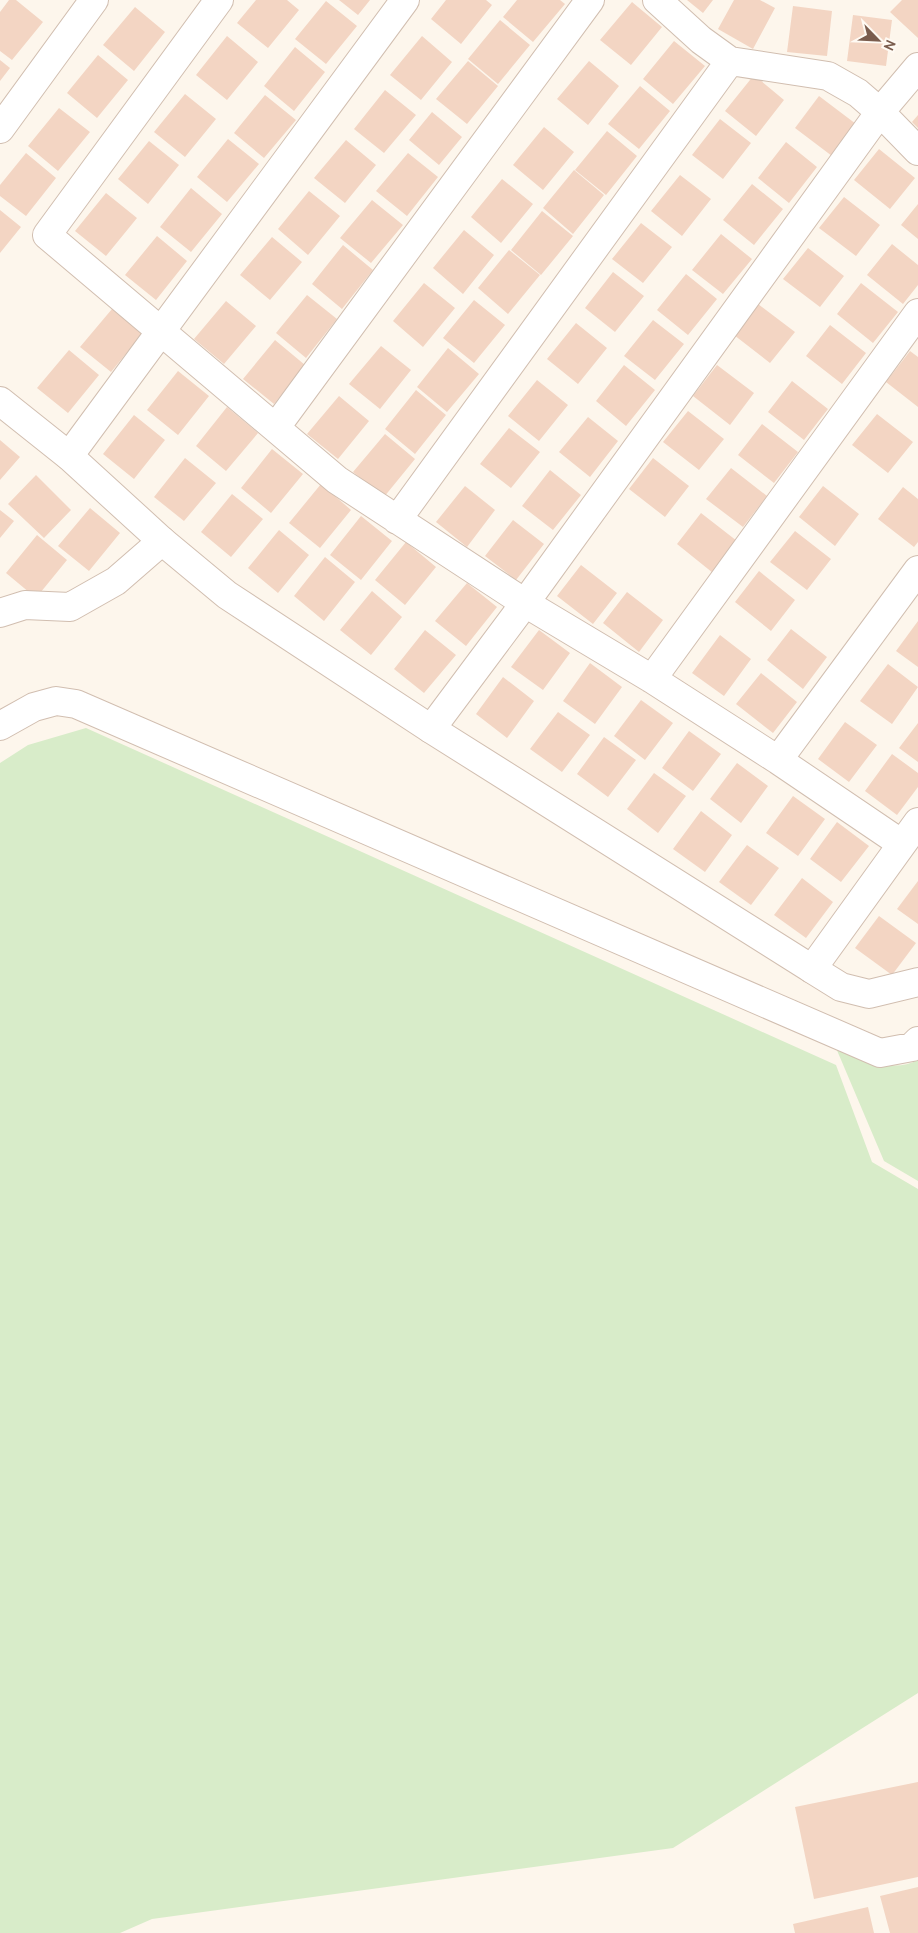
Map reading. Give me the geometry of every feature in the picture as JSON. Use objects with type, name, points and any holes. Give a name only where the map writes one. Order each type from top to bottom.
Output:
[{"type":"street","points":[[0,129],[94,0]]},
{"type":"street","points":[[219,0],[47,235],[337,480],[525,603],[652,679],[778,760],[902,844]]},
{"type":"street","points":[[69,456],[405,0]]},
{"type":"street","points":[[276,427],[590,0]]},
{"type":"street","points":[[657,0],[701,40],[730,61],[828,76],[858,94],[880,112],[918,151]]},
{"type":"street","points":[[397,520],[730,61]]},
{"type":"street","points":[[431,729],[525,603],[880,112],[918,67]]},
{"type":"street","points":[[652,679],[918,313]]},
{"type":"street","points":[[0,400],[69,456],[162,541],[227,595],[431,729],[841,987],[869,994],[918,982]]},
{"type":"street","points":[[0,613],[25,606],[70,607],[116,581],[162,541]]},
{"type":"street","points":[[778,760],[918,570]]},
{"type":"street","points":[[0,726],[34,707],[56,701],[76,704],[880,1054],[912,1047],[918,1041]]},
{"type":"street","points":[[812,969],[918,822]]},
{"type":"green space","points":[[86,728],[836,1065],[872,1162],[918,1189],[918,1693],[673,1848],[152,1919],[120,1933],[0,1933],[0,763],[28,745]]},
{"type":"green space","points":[[836,1048],[866,1060],[887,1065],[908,1064],[918,1060],[918,1181],[884,1161]]},
{"type":"building","points":[[9,0],[16,0],[43,22],[12,60],[0,51],[0,12]]},
{"type":"building","points":[[256,0],[287,0],[299,10],[268,48],[237,23]]},
{"type":"building","points":[[339,0],[370,0],[358,15]]},
{"type":"building","points":[[446,0],[486,0],[492,5],[461,44],[431,19]]},
{"type":"building","points":[[517,0],[560,0],[565,4],[533,42],[503,17]]},
{"type":"building","points":[[687,0],[713,0],[703,13]]},
{"type":"building","points":[[734,0],[760,0],[775,8],[753,49],[718,29]]},
{"type":"building","points":[[902,0],[918,0],[918,38],[890,12]]},
{"type":"building","points":[[326,1],[357,26],[326,64],[295,39]]},
{"type":"building","points":[[632,2],[662,27],[631,65],[600,40]]},
{"type":"building","points":[[793,6],[832,11],[827,56],[787,52]]},
{"type":"building","points":[[135,7],[165,32],[134,71],[103,45]]},
{"type":"building","points":[[853,15],[892,20],[886,66],[847,61]]},
{"type":"building","points":[[500,20],[530,45],[498,84],[468,59]]},
{"type":"building","points":[[227,36],[258,62],[227,100],[196,75]]},
{"type":"building","points":[[422,36],[452,62],[421,100],[390,75]]},
{"type":"building","points":[[674,41],[705,66],[673,104],[643,79]]},
{"type":"building","points":[[295,47],[325,72],[294,111],[264,86]]},
{"type":"building","points":[[98,55],[128,80],[97,118],[67,93]]},
{"type":"building","points":[[0,60],[10,68],[0,81]]},
{"type":"building","points":[[468,61],[498,86],[467,124],[436,99]]},
{"type":"building","points":[[589,61],[619,86],[588,125],[557,99]]},
{"type":"building","points":[[754,75],[784,100],[756,136],[725,111]]},
{"type":"building","points":[[640,86],[670,111],[639,149],[608,124]]},
{"type":"building","points":[[385,90],[416,115],[384,153],[354,129]]},
{"type":"building","points":[[185,94],[216,119],[185,157],[154,132]]},
{"type":"building","points":[[265,95],[296,120],[264,158],[234,133]]},
{"type":"building","points":[[819,96],[856,124],[832,156],[795,128]]},
{"type":"building","points":[[59,108],[90,132],[58,171],[28,146]]},
{"type":"building","points":[[432,112],[462,137],[439,165],[409,140]]},
{"type":"building","points":[[918,115],[918,128],[912,122]]},
{"type":"building","points":[[720,119],[751,143],[723,179],[692,155]]},
{"type":"building","points":[[544,127],[574,152],[543,190],[513,165]]},
{"type":"building","points":[[607,131],[637,156],[606,195],[575,170]]},
{"type":"building","points":[[228,139],[259,164],[227,202],[197,177]]},
{"type":"building","points":[[346,140],[376,165],[345,203],[314,178]]},
{"type":"building","points":[[149,141],[179,165],[148,204],[118,179]]},
{"type":"building","points":[[786,142],[817,167],[789,203],[758,178]]},
{"type":"building","points":[[879,149],[915,178],[890,209],[854,180]]},
{"type":"building","points":[[26,153],[56,178],[26,216],[0,196],[0,185]]},
{"type":"building","points":[[408,153],[438,177],[407,216],[376,191]]},
{"type":"building","points":[[574,170],[604,195],[573,234],[543,208]]},
{"type":"building","points":[[680,175],[711,199],[682,236],[651,211]]},
{"type":"building","points":[[502,179],[533,204],[501,243],[471,217]]},
{"type":"building","points":[[752,184],[783,209],[754,245],[723,220]]},
{"type":"building","points":[[191,188],[222,214],[191,252],[160,227]]},
{"type":"building","points":[[309,191],[340,216],[308,255],[278,229]]},
{"type":"building","points":[[106,193],[137,218],[106,256],[75,231]]},
{"type":"building","points":[[844,197],[880,225],[856,256],[819,228]]},
{"type":"building","points":[[372,200],[403,225],[371,263],[340,238]]},
{"type":"building","points":[[918,204],[918,239],[901,225]]},
{"type":"building","points":[[0,210],[21,227],[0,253]]},
{"type":"building","points":[[542,211],[573,236],[541,275],[511,250]]},
{"type":"building","points":[[641,223],[672,247],[643,283],[612,259]]},
{"type":"building","points":[[464,230],[494,255],[463,294],[433,268]]},
{"type":"building","points":[[721,234],[752,259],[723,294],[692,270]]},
{"type":"building","points":[[157,236],[187,261],[156,300],[125,275]]},
{"type":"building","points":[[272,237],[302,262],[270,300],[240,275]]},
{"type":"building","points":[[892,244],[918,265],[918,285],[903,304],[867,275]]},
{"type":"building","points":[[343,245],[373,270],[342,309],[312,284]]},
{"type":"building","points":[[808,248],[844,276],[820,307],[783,279]]},
{"type":"building","points":[[509,250],[540,275],[508,314],[478,288]]},
{"type":"building","points":[[613,272],[644,296],[615,332],[585,308]]},
{"type":"building","points":[[686,274],[717,299],[688,335],[657,310]]},
{"type":"building","points":[[424,283],[455,308],[423,347],[393,321]]},
{"type":"building","points":[[861,283],[898,312],[873,343],[837,314]]},
{"type":"building","points":[[307,295],[337,319],[306,358],[276,333]]},
{"type":"building","points":[[474,300],[505,325],[474,363],[443,338]]},
{"type":"building","points":[[226,301],[256,326],[224,364],[194,339]]},
{"type":"building","points":[[758,304],[795,332],[770,363],[734,335]]},
{"type":"building","points":[[112,309],[142,334],[111,372],[80,347]]},
{"type":"building","points":[[653,320],[684,344],[655,380],[624,356]]},
{"type":"building","points":[[576,323],[607,348],[578,384],[547,359]]},
{"type":"building","points":[[830,325],[866,353],[842,384],[806,356]]},
{"type":"building","points":[[275,340],[305,365],[274,404],[243,379]]},
{"type":"building","points":[[381,346],[411,370],[380,409],[349,384]]},
{"type":"building","points":[[448,348],[479,374],[447,412],[417,387]]},
{"type":"building","points":[[69,350],[99,375],[68,413],[37,388]]},
{"type":"building","points":[[910,351],[918,357],[918,407],[886,382]]},
{"type":"building","points":[[624,365],[655,390],[626,426],[596,401]]},
{"type":"building","points":[[717,365],[754,393],[730,425],[693,396]]},
{"type":"building","points":[[178,371],[209,396],[178,435],[147,410]]},
{"type":"building","points":[[537,380],[568,405],[539,441],[508,416]]},
{"type":"building","points":[[792,381],[828,409],[804,440],[768,412]]},
{"type":"building","points":[[416,390],[446,415],[415,454],[385,429]]},
{"type":"building","points":[[339,396],[369,421],[338,459],[307,434]]},
{"type":"building","points":[[227,407],[258,433],[226,471],[196,446]]},
{"type":"building","points":[[688,411],[724,439],[699,470],[663,442]]},
{"type":"building","points":[[877,414],[913,442],[888,473],[852,445]]},
{"type":"building","points":[[134,415],[165,440],[134,479],[103,454]]},
{"type":"building","points":[[588,417],[618,441],[590,477],[559,452]]},
{"type":"building","points":[[762,424],[798,452],[774,483],[738,455]]},
{"type":"building","points":[[509,428],[540,452],[511,488],[480,464]]},
{"type":"building","points":[[385,434],[415,459],[384,497],[353,472]]},
{"type":"building","points":[[0,440],[20,457],[0,480]]},
{"type":"building","points":[[272,449],[303,474],[271,513],[241,488]]},
{"type":"building","points":[[185,458],[216,483],[184,521],[154,497]]},
{"type":"building","points":[[653,458],[689,486],[665,517],[629,489]]},
{"type":"building","points":[[731,468],[767,496],[743,527],[706,499]]},
{"type":"building","points":[[550,470],[581,495],[553,530],[522,506]]},
{"type":"building","points":[[36,475],[71,510],[44,538],[8,504]]},
{"type":"building","points":[[321,484],[351,510],[320,548],[289,523]]},
{"type":"building","points":[[465,486],[495,510],[467,547],[436,522]]},
{"type":"building","points":[[823,486],[859,514],[835,546],[799,517]]},
{"type":"building","points":[[903,487],[918,499],[918,542],[914,547],[878,519]]},
{"type":"building","points":[[232,494],[263,519],[231,557],[201,532]]},
{"type":"building","points":[[90,508],[120,533],[89,571],[58,546]]},
{"type":"building","points":[[0,510],[14,521],[0,538]]},
{"type":"building","points":[[701,513],[737,541],[713,573],[677,544]]},
{"type":"building","points":[[361,516],[392,541],[361,580],[330,555]]},
{"type":"building","points":[[513,520],[544,544],[516,580],[485,556]]},
{"type":"building","points":[[279,530],[309,555],[278,593],[248,568]]},
{"type":"building","points":[[795,531],[831,559],[807,590],[770,562]]},
{"type":"building","points":[[37,535],[67,560],[36,598],[6,573]]},
{"type":"building","points":[[406,542],[436,567],[405,605],[375,580]]},
{"type":"building","points":[[325,557],[355,582],[324,621],[294,596]]},
{"type":"building","points":[[581,565],[617,593],[593,624],[557,596]]},
{"type":"building","points":[[759,571],[795,600],[771,631],[735,602]]},
{"type":"building","points":[[467,583],[497,607],[466,646],[435,621]]},
{"type":"building","points":[[372,591],[402,617],[371,655],[340,630]]},
{"type":"building","points":[[627,592],[663,620],[639,652],[603,623]]},
{"type":"building","points":[[918,621],[918,667],[896,651]]},
{"type":"building","points":[[791,629],[827,657],[803,689],[767,660]]},
{"type":"building","points":[[425,630],[456,655],[424,693],[394,669]]},
{"type":"building","points":[[539,630],[570,653],[543,690],[511,667]]},
{"type":"building","points":[[720,635],[751,659],[724,696],[692,673]]},
{"type":"building","points":[[590,663],[622,687],[595,724],[563,701]]},
{"type":"building","points":[[888,664],[918,687],[892,724],[860,701]]},
{"type":"building","points":[[761,673],[797,702],[773,733],[736,704]]},
{"type":"building","points":[[503,677],[534,701],[507,738],[476,714]]},
{"type":"building","points":[[641,700],[673,723],[645,760],[614,736]]},
{"type":"building","points":[[558,712],[590,735],[562,772],[530,749]]},
{"type":"building","points":[[845,722],[877,745],[849,782],[818,759]]},
{"type":"building","points":[[918,723],[918,762],[899,748]]},
{"type":"building","points":[[689,731],[721,754],[693,791],[662,768]]},
{"type":"building","points":[[604,737],[636,760],[608,797],[577,774]]},
{"type":"building","points":[[892,754],[918,773],[918,787],[897,815],[865,791]]},
{"type":"building","points":[[737,763],[768,786],[741,823],[710,799]]},
{"type":"building","points":[[654,773],[686,796],[658,833],[627,809]]},
{"type":"building","points":[[793,796],[825,819],[798,856],[766,833]]},
{"type":"building","points":[[701,811],[732,835],[705,872],[673,849]]},
{"type":"building","points":[[837,822],[869,846],[841,882],[810,859]]},
{"type":"building","points":[[747,845],[779,868],[751,905],[719,882]]},
{"type":"building","points":[[802,878],[833,902],[806,938],[774,915]]},
{"type":"building","points":[[918,881],[918,924],[897,909]]},
{"type":"building","points":[[879,916],[916,943],[892,975],[855,948]]},
{"type":"building","points":[[918,1782],[918,1877],[814,1899],[795,1807]]},
{"type":"building","points":[[918,1887],[918,1933],[890,1933],[880,1896]]},
{"type":"building","points":[[868,1907],[874,1933],[795,1933],[793,1924]]}]
